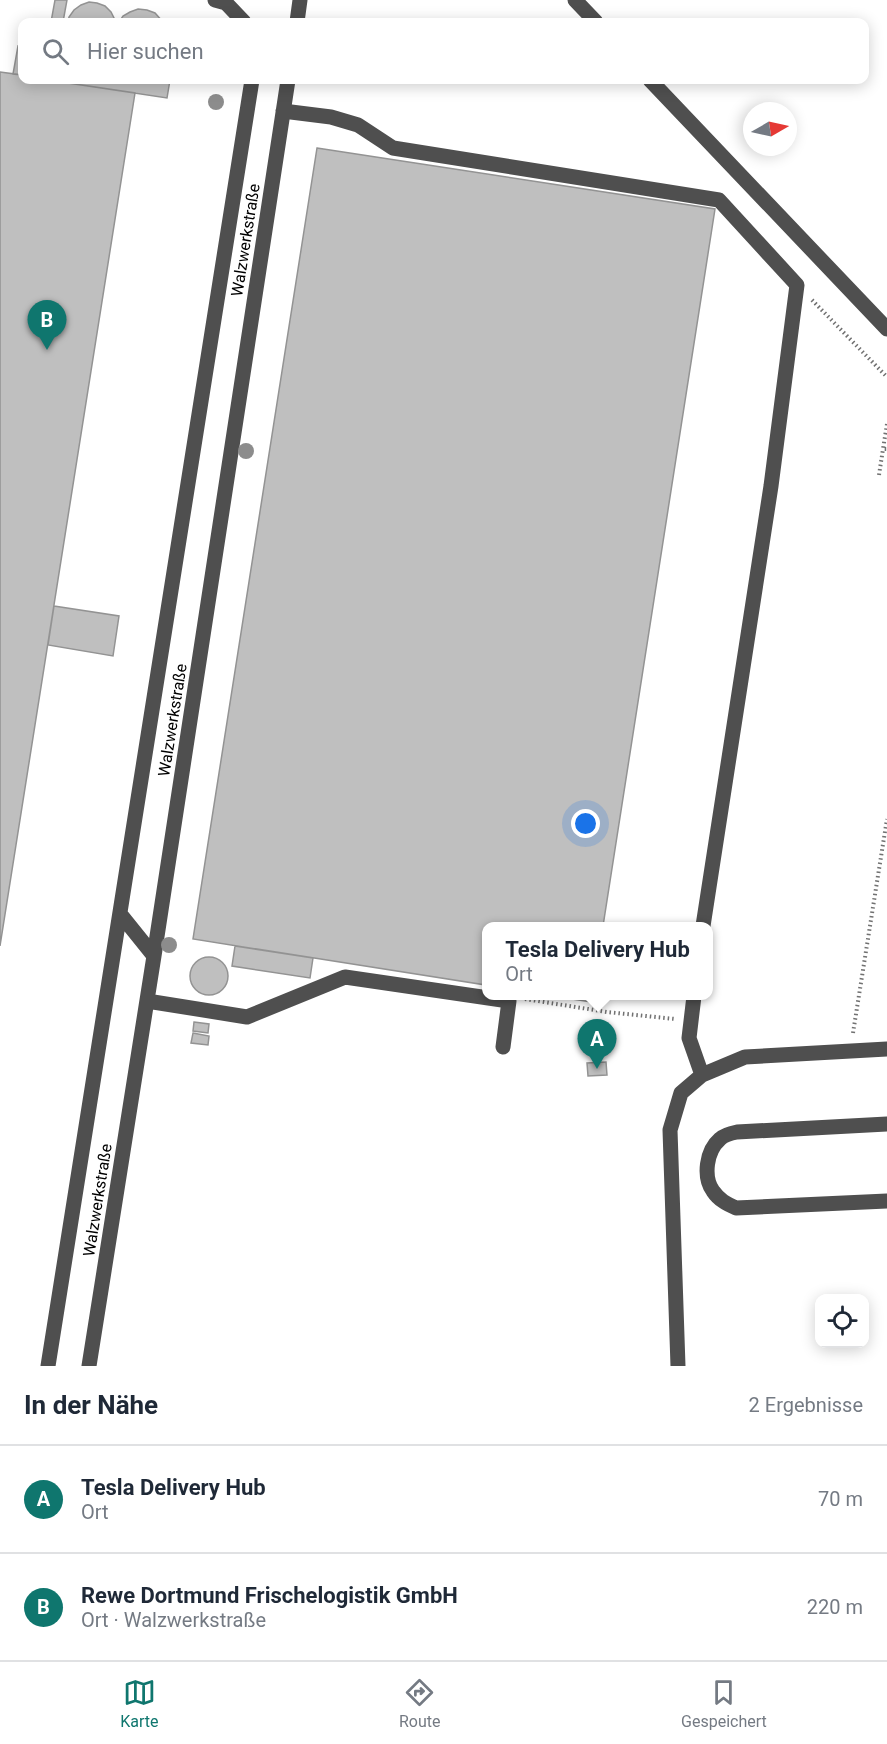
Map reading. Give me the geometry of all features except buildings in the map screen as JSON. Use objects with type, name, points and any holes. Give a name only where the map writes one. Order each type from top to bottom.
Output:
[{"type":"street","points":[[215,0],[226,3],[240,18]]},
{"type":"street","points":[[298,18],[300,0]]},
{"type":"street","points":[[575,0],[593,18]]},
{"type":"street","points":[[48,1366],[251,84]]},
{"type":"street","name":"Walzwerkstraße","points":[[89,1366],[287,84]]},
{"type":"street","points":[[654,84],[887,329]]},
{"type":"street","points":[[283,111],[331,117],[358,125],[393,148],[719,200],[797,285],[771,486],[705,922]]},
{"type":"street","points":[[121,915],[154,956]]},
{"type":"street","points":[[147,1001],[247,1017],[345,977],[482,997]]},
{"type":"street","points":[[502,1000],[509,1001],[503,1047]]},
{"type":"street","points":[[694,1000],[689,1038],[702,1075]]},
{"type":"street","points":[[678,1366],[670,1130],[681,1093],[702,1075],[745,1057],[887,1049]]},
{"type":"street","points":[[887,1124],[737,1132],[720,1137],[710,1152],[707,1170],[712,1190],[722,1201],[736,1208],[887,1201]]},
{"type":"path","points":[[797,285],[887,377]]},
{"type":"path","points":[[879,475],[885,449],[887,424]]},
{"type":"path","points":[[853,1033],[887,819]]},
{"type":"path","points":[[509,1001],[518,1000]]},
{"type":"path","points":[[532,1000],[608,1012],[691,1021]]},
{"type":"place","name":"Rewe Dortmund Frischelogistik GmbH","points":[[47,350]]},
{"type":"place","name":"Tesla Delivery Hub","points":[[597,1069]]}]
